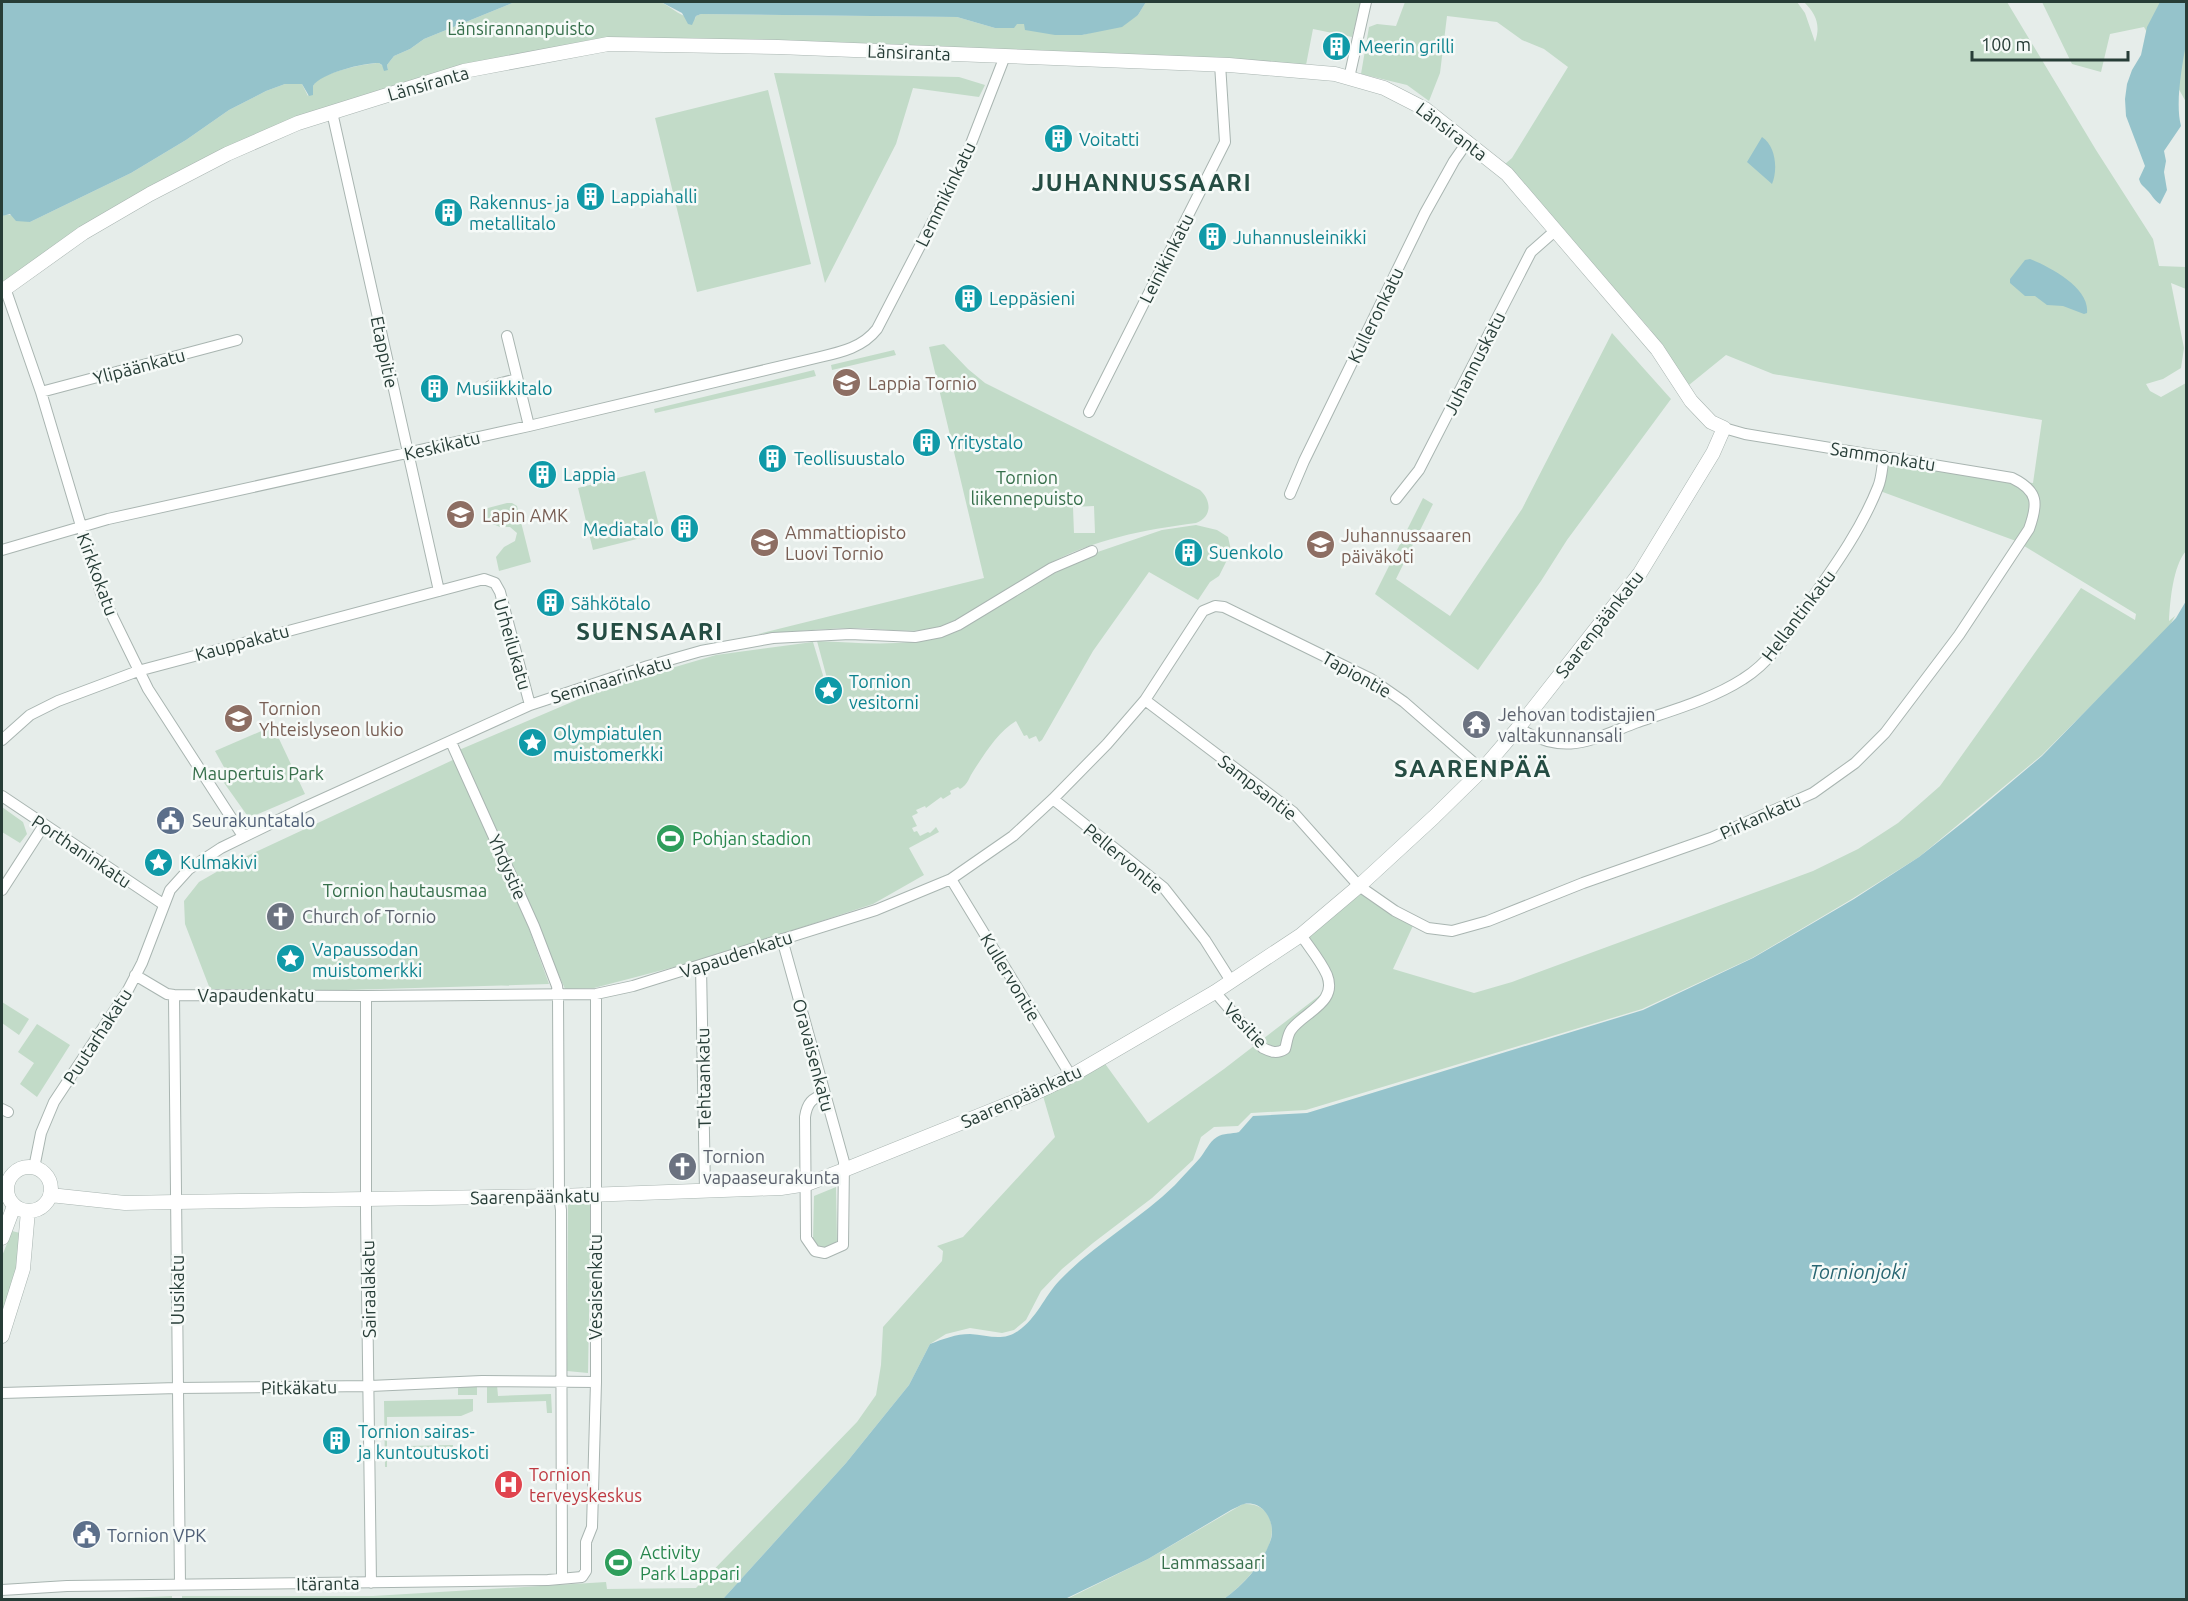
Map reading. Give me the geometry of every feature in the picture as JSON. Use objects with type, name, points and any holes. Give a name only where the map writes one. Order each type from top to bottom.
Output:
[{"type":"street","points":[[1349,78],[1366,2]]},
{"type":"street","name":"Länsiranta","points":[[3,290],[83,233],[150,194],[227,154],[298,123],[464,71],[608,44],[778,47],[1220,64],[1305,71],[1349,78],[1384,88],[1425,109],[1507,174],[1658,349],[1691,400],[1711,422],[1724,428]]},
{"type":"street","name":"Lemmikinkatu","points":[[877,329],[965,159],[1005,56]]},
{"type":"street","name":"Leinikinkatu","points":[[1089,412],[1225,142],[1220,64]]},
{"type":"street","name":"Etappitie","points":[[332,112],[439,591]]},
{"type":"street","name":"Kulleronkatu","points":[[1290,494],[1419,224],[1454,161],[1468,141]]},
{"type":"street","name":"Juhannuskatu","points":[[1396,499],[1419,470],[1531,252],[1556,230]]},
{"type":"street","name":"Kirkkokatu","points":[[3,290],[41,392],[101,593],[138,670],[243,836]]},
{"type":"street","name":"Keskikatu","points":[[2,550],[81,526],[529,426],[838,352],[858,346],[869,339],[877,329]]},
{"type":"street","points":[[507,336],[529,426]]},
{"type":"street","name":"Ylipäänkatu","points":[[41,392],[237,340]]},
{"type":"street","points":[[490,386],[518,380]]},
{"type":"street","name":"Sammonkatu","points":[[1724,428],[1745,434],[2012,478],[2028,485],[2034,498]]},
{"type":"street","name":"Saarenpäänkatu","points":[[50,1195],[125,1203],[559,1196],[781,1188],[807,1184],[1033,1094],[1071,1076],[1215,992],[1301,935],[1359,886],[1482,770],[1518,728],[1640,573],[1713,453],[1724,428]]},
{"type":"street","name":"Hellantinkatu","points":[[1518,728],[1546,742],[1570,745],[1696,701],[1744,679],[1762,664],[1782,642],[1852,541],[1879,485],[1884,456]]},
{"type":"street","name":"Pirkankatu","points":[[1359,886],[1395,911],[1428,928],[1452,931],[1488,921],[1583,883],[1711,838],[1813,793],[1855,763],[1885,734],[1959,635],[2029,530],[2034,514],[2034,498]]},
{"type":"street","name":"Seminaarinkatu","points":[[163,904],[170,890],[189,869],[243,836],[531,705],[648,666],[734,644],[811,634],[915,637],[941,632],[957,625],[1052,568],[1092,551]]},
{"type":"street","name":"Kauppakatu","points":[[2,740],[30,716],[49,706],[138,670],[484,579],[495,583]]},
{"type":"street","name":"Urheilukatu","points":[[495,583],[531,705]]},
{"type":"street","name":"Vapaudenkatu","points":[[135,975],[167,994],[174,995],[596,994],[633,986],[701,966],[876,910],[951,879],[1013,836],[1053,800],[1145,700],[1203,611],[1215,606]]},
{"type":"street","name":"Tapiontie","points":[[1215,606],[1233,611],[1371,679],[1404,702],[1482,770]]},
{"type":"street","name":"Sampsantie","points":[[1145,700],[1293,812],[1359,886]]},
{"type":"street","name":"Yhdystie","points":[[451,742],[534,926],[558,994]]},
{"type":"street","name":"Porthaninkatu","points":[[2,796],[163,904]]},
{"type":"street","name":"Pellervontie","points":[[1053,800],[1164,888],[1205,940],[1231,981]]},
{"type":"street","points":[[2,890],[44,825]]},
{"type":"street","name":"Kullervontie","points":[[951,879],[1071,1076]]},
{"type":"street","name":"Puutarhakatu","points":[[34,1168],[41,1133],[54,1102],[128,990],[146,954],[163,904]]},
{"type":"street","name":"Vesitie","points":[[1215,992],[1263,1048],[1271,1052],[1278,1052],[1286,1048],[1291,1029],[1324,1001],[1329,993],[1326,973],[1301,935]]},
{"type":"street","name":"Oravaisenkatu","points":[[782,939],[844,1170],[842,1182],[843,1245],[836,1250],[825,1253],[815,1251],[808,1243],[806,1238],[807,1184]]},
{"type":"street","name":"Tehtaankatu","points":[[701,966],[705,1191]]},
{"type":"street","name":"Vesaisenkatu","points":[[558,994],[562,1579]]},
{"type":"street","name":"Vesaisenkatu","points":[[582,1577],[586,1571],[586,1542],[592,1527],[596,1382],[596,994]]},
{"type":"street","name":"Uusikatu","points":[[174,995],[180,1585]]},
{"type":"street","name":"Sairaalakatu","points":[[366,996],[371,1583]]},
{"type":"street","points":[[807,1184],[806,1110],[812,1100],[825,1094]]},
{"type":"street","points":[[34,1168],[46,1175],[50,1195],[42,1207],[28,1211],[14,1206],[4,1182],[20,1169],[34,1168]]},
{"type":"street","points":[[2,1238],[14,1206]]},
{"type":"street","points":[[2,1336],[23,1269],[28,1211]]},
{"type":"street","name":"Pitkäkatu","points":[[2,1393],[482,1382],[596,1382]]},
{"type":"street","name":"Itäranta","points":[[2,1590],[76,1586],[371,1583],[582,1577]]},
{"type":"green space","name":"Länsirannanpuisto","points":[[515,2],[661,2],[682,15],[695,19],[701,14],[957,17],[995,28],[1021,23],[1082,35],[1138,15],[1146,2],[1361,2],[1352,37],[1313,29],[1306,65],[1007,50],[608,41],[542,52],[226,150],[2,287],[2,216],[12,215],[30,222],[131,173],[186,140],[229,110],[266,91],[285,84],[302,84],[308,96],[318,80],[338,71],[373,63],[379,63],[388,70],[387,65],[394,56],[424,39]]},
{"type":"green space","points":[[1405,2],[1797,2],[1805,13],[1815,42],[1818,30],[1816,20],[1804,2],[2007,2],[2096,150],[2153,239],[2159,266],[2186,267],[2186,289],[2171,283],[2184,348],[2181,368],[2163,379],[2146,384],[2150,391],[2161,397],[2186,383],[2186,551],[2178,565],[2173,584],[2169,621],[2175,616],[2169,627],[2042,755],[1919,857],[1752,958],[1642,1009],[1306,1110],[1251,1113],[1238,1126],[1214,1127],[1201,1137],[1193,1160],[1152,1198],[1062,1269],[1041,1291],[1026,1320],[1014,1330],[1002,1333],[970,1328],[946,1334],[930,1344],[909,1385],[846,1463],[723,1599],[182,1600],[182,1596],[373,1596],[606,1582],[607,1589],[696,1588],[857,1422],[876,1395],[881,1365],[883,1327],[942,1261],[943,1251],[937,1246],[963,1237],[1055,1137],[1041,1089],[1098,1054],[1148,1123],[1224,1069],[1324,992],[1322,975],[1295,934],[1363,882],[1398,907],[1417,917],[1393,969],[1474,993],[1512,982],[1813,871],[1858,849],[1898,823],[1940,786],[2081,588],[2135,620],[2136,614],[2016,541],[1880,491],[1887,460],[2033,483],[2042,420],[1773,374],[1726,355],[1689,385],[1650,329],[1505,164],[1512,158],[1568,67],[1544,49],[1522,40],[1497,22],[1447,16],[1440,73],[1429,101],[1407,85],[1361,74],[1369,27],[1377,24],[1396,26]]},
{"type":"green space","points":[[2042,2],[2186,2],[2186,102],[2144,27],[2110,34],[2101,72],[2072,64]]},
{"type":"green space","points":[[774,73],[959,77],[985,85],[979,97],[913,88],[896,144],[825,283]]},
{"type":"green space","points":[[768,90],[811,264],[697,292],[655,118]]},
{"type":"green space","points":[[1612,333],[1671,399],[1567,540],[1478,670],[1375,594],[1423,498],[1433,504],[1396,579],[1450,616],[1522,509]]},
{"type":"green space","name":"Tornion liikennepuisto","points":[[944,344],[985,383],[1200,490],[1208,504],[1205,517],[1196,523],[1119,537],[1082,548],[1033,573],[992,602],[948,625],[911,631],[849,628],[758,634],[984,578],[929,347]],"holes":[[[1094,506],[1095,533],[1074,533],[1073,507]]]},
{"type":"green space","points":[[894,350],[896,355],[832,370],[831,365]]},
{"type":"green space","points":[[814,370],[816,376],[655,413],[654,409]]},
{"type":"green space","points":[[645,471],[661,533],[593,550],[578,488]]},
{"type":"green space","points":[[507,503],[517,506],[531,562],[499,571],[496,557],[504,547],[515,541],[517,533],[510,527],[500,527],[488,522],[484,509]]},
{"type":"green space","points":[[1196,525],[1217,530],[1228,537],[1231,550],[1219,576],[1210,582],[1198,600],[1149,572],[1093,651],[1042,740],[1039,742],[1036,736],[1029,739],[1027,735],[1024,736],[1016,721],[993,743],[963,787],[950,791],[951,794],[943,799],[941,797],[926,808],[925,806],[916,810],[918,813],[912,816],[917,826],[912,828],[914,832],[917,831],[920,836],[930,833],[936,827],[939,832],[909,848],[924,875],[873,904],[701,960],[594,988],[565,989],[459,750],[607,687],[716,655],[813,642],[825,682],[822,687],[824,694],[830,697],[834,692],[833,686],[828,682],[817,641],[898,643],[945,636],[1083,557],[1162,530]]},
{"type":"green space","name":"Maupertuis Park","points":[[273,726],[305,794],[249,818],[222,780],[225,769],[215,751]]},
{"type":"green space","name":"Tornion hautausmaa","points":[[455,759],[528,926],[549,984],[311,991],[210,989],[185,924],[184,901],[199,882],[232,863]]},
{"type":"green space","points":[[2,807],[23,822],[27,834],[20,843],[2,832]]},
{"type":"green space","points":[[2,1002],[29,1019],[19,1035],[2,1023]]},
{"type":"green space","points":[[37,1024],[70,1045],[37,1097],[20,1084],[34,1063],[18,1052]]},
{"type":"green space","points":[[836,1187],[837,1242],[831,1247],[820,1247],[813,1241],[814,1196]]},
{"type":"green space","points":[[591,1203],[588,1373],[567,1371],[568,1204]]},
{"type":"green space","points":[[12,1231],[20,1233],[18,1266],[2,1319],[2,1256]]},
{"type":"green space","points":[[497,1385],[498,1396],[551,1394],[552,1413],[547,1413],[546,1401],[487,1403],[487,1386]]},
{"type":"green space","points":[[458,1386],[477,1386],[477,1395],[458,1395]]},
{"type":"green space","points":[[473,1399],[473,1411],[461,1416],[387,1417],[387,1467],[385,1467],[384,1401]]},
{"type":"green space","points":[[453,1445],[453,1454],[408,1456],[407,1446]]},
{"type":"green space","name":"Lammassaari","points":[[1243,1504],[1250,1504],[1265,1511],[1271,1525],[1271,1537],[1267,1549],[1252,1573],[1224,1599],[1065,1600],[1148,1559]]},
{"type":"green space","points":[[172,1596],[172,1600],[101,1599]]},
{"type":"water","points":[[2,2],[515,2],[424,39],[394,56],[387,65],[388,70],[384,71],[379,63],[343,70],[317,81],[313,86],[313,95],[309,96],[302,84],[285,84],[266,91],[229,110],[186,140],[131,173],[30,222],[16,221],[10,214],[2,216]]},
{"type":"water","points":[[661,2],[1146,2],[1138,15],[1122,27],[1082,35],[1055,35],[1025,30],[1024,24],[1017,24],[1014,28],[995,28],[957,17],[701,14],[696,16],[692,25],[688,24],[682,13]]},
{"type":"water","points":[[2160,2],[2186,2],[2187,39],[2179,96],[2181,126],[2164,151],[2167,190],[2160,204],[2139,179],[2145,166],[2126,116],[2125,99],[2127,84],[2141,55],[2147,27]]},
{"type":"water","points":[[1762,137],[1770,146],[1775,159],[1772,184],[1747,162]]},
{"type":"water","points":[[2030,259],[2058,273],[2076,287],[2086,304],[2087,313],[2063,306],[2047,305],[2035,296],[2025,296],[2010,283],[2010,279],[2025,260]]},
{"type":"water","name":"Tornionjoki","points":[[2186,601],[2186,1599],[1224,1599],[1251,1574],[1262,1559],[1272,1535],[1270,1521],[1263,1510],[1258,1506],[1244,1504],[1148,1559],[1065,1599],[723,1599],[846,1463],[909,1385],[930,1344],[970,1334],[1001,1337],[1012,1334],[1025,1326],[1054,1287],[1072,1268],[1161,1198],[1217,1137],[1239,1132],[1253,1116],[1307,1113],[1643,1010],[1753,958],[1854,899],[1919,857],[1971,816],[2042,756],[2176,618]]},
{"type":"place","name":"Meerin grilli","points":[[1337,46]]},
{"type":"place","name":"Voitatti","points":[[1058,139]]},
{"type":"place","name":"Lappiahalli","points":[[590,196]]},
{"type":"place","name":"Rakennus- ja metallitalo","points":[[448,212]]},
{"type":"place","name":"Juhannusleinikki","points":[[1212,237]]},
{"type":"place","name":"Leppäsieni","points":[[968,298]]},
{"type":"place","name":"Lappia Tornio","points":[[847,383]]},
{"type":"place","name":"Musiikkitalo","points":[[435,388]]},
{"type":"place","name":"Yritystalo","points":[[926,442]]},
{"type":"place","name":"Teollisuustalo","points":[[773,458]]},
{"type":"place","name":"Lappia","points":[[542,474]]},
{"type":"place","name":"Lapin AMK","points":[[461,515]]},
{"type":"place","name":"Mediatalo","points":[[685,529]]},
{"type":"place","name":"Ammattiopisto Luovi Tornio","points":[[764,542]]},
{"type":"place","name":"Juhannussaaren päiväkoti","points":[[1320,545]]},
{"type":"place","name":"Suenkolo","points":[[1188,552]]},
{"type":"place","name":"Sähkötalo","points":[[550,603]]},
{"type":"place","name":"Tornion vesitorni","points":[[828,691]]},
{"type":"place","name":"Tornion Yhteislyseon lukio","points":[[238,718]]},
{"type":"place","name":"Jehovan todistajien valtakunnansali","points":[[1477,724]]},
{"type":"place","name":"Olympiatulen muistomerkki","points":[[532,743]]},
{"type":"place","name":"Seurakuntatalo","points":[[171,820]]},
{"type":"place","name":"Pohjan stadion","points":[[671,838]]},
{"type":"place","name":"Kulmakivi","points":[[159,862]]},
{"type":"place","name":"Church of Tornio","points":[[281,916]]},
{"type":"place","name":"Vapaussodan muistomerkki","points":[[291,959]]},
{"type":"place","name":"Tornion vapaaseurakunta","points":[[682,1166]]},
{"type":"place","name":"Tornion sairas- ja kuntoutuskoti","points":[[337,1441]]},
{"type":"place","name":"Tornion terveyskeskus","points":[[508,1484]]},
{"type":"place","name":"Tornion VPK","points":[[86,1535]]},
{"type":"place","name":"Activity Park Lappari","points":[[619,1562]]},
{"type":"district","name":"JUHANNUSSAARI","points":[[1142,182]]},
{"type":"district","name":"SUENSAARI","points":[[650,631]]},
{"type":"district","name":"SAARENPÄÄ","points":[[1473,768]]}]
